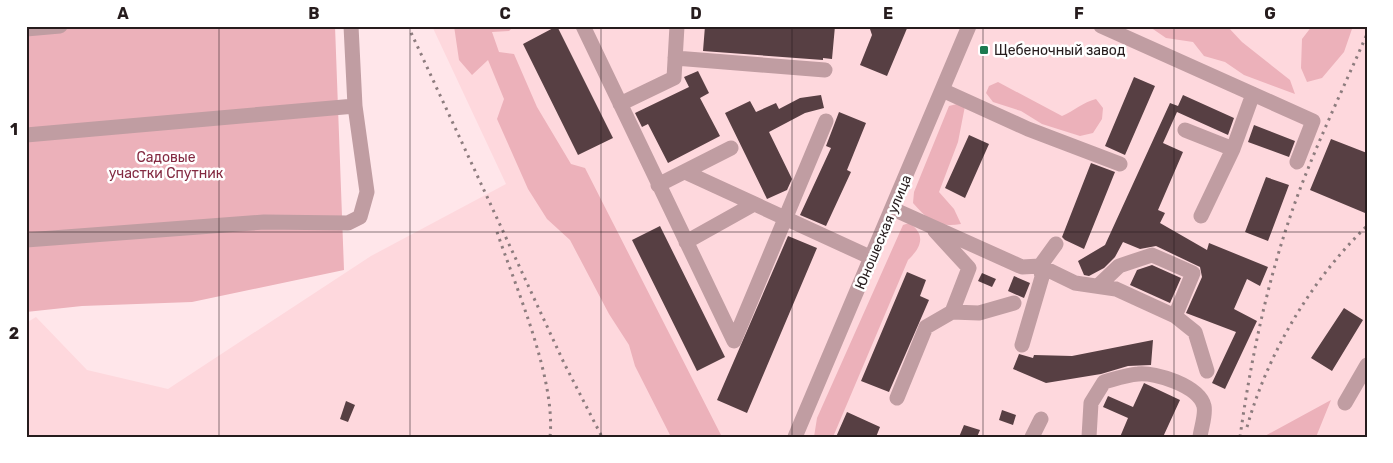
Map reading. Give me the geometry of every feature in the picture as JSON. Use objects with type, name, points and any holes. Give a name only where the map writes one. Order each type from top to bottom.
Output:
[{"type":"street","points":[[26,29],[60,26]]},
{"type":"street","points":[[26,240],[264,222],[348,224],[360,217],[367,192],[355,106],[351,26]]},
{"type":"street","points":[[583,26],[734,341],[826,121]]},
{"type":"street","points":[[620,104],[674,78],[677,26]]},
{"type":"street","name":"Юношеская улица","points":[[795,437],[969,26]]},
{"type":"street","points":[[1101,26],[1313,121],[1297,162]]},
{"type":"street","points":[[675,58],[825,70]]},
{"type":"street","points":[[942,90],[1028,130],[1120,164]]},
{"type":"street","points":[[1200,216],[1233,149],[1253,94]]},
{"type":"street","points":[[26,135],[355,106]]},
{"type":"street","points":[[1185,130],[1233,149]]},
{"type":"street","points":[[658,185],[731,148]]},
{"type":"street","points":[[684,172],[872,258]]},
{"type":"street","points":[[686,242],[754,204]]},
{"type":"street","points":[[893,209],[1022,267],[1040,266],[1075,283],[1116,289],[1175,316],[1196,332],[1207,371]]},
{"type":"street","points":[[931,226],[969,268],[952,312]]},
{"type":"street","points":[[1022,345],[1042,277],[1040,266],[1056,244]]},
{"type":"street","points":[[1098,286],[1119,266],[1152,255],[1193,273],[1175,316]]},
{"type":"street","points":[[897,398],[926,327],[952,312],[979,313],[1014,303]]},
{"type":"street","points":[[1345,403],[1367,365]]},
{"type":"street","points":[[1089,437],[1092,403],[1104,382],[1144,374],[1151,374],[1190,388],[1200,397],[1204,407],[1200,437]]},
{"type":"street","points":[[1032,437],[1041,419]]},
{"type":"shaded area","points":[[432,26],[1367,26],[1367,437],[26,437],[26,323],[36,317],[87,370],[168,389],[371,256],[506,184]]},
{"type":"green space","name":"Садовые участки Спутник","points":[[26,26],[335,26],[344,270],[192,302],[82,306],[26,312]]},
{"type":"green space","points":[[454,26],[514,26],[509,31],[492,32],[499,52],[514,54],[537,107],[571,164],[585,168],[722,437],[671,437],[635,366],[629,345],[609,314],[570,240],[547,219],[528,189],[497,119],[504,99],[488,60],[472,75],[459,60]]},
{"type":"green space","points":[[1151,26],[1227,26],[1242,42],[1290,80],[1295,94],[1244,75],[1225,62],[1204,56],[1193,42],[1166,38]]},
{"type":"green space","points":[[1312,26],[1353,26],[1344,52],[1322,78],[1307,82],[1301,68],[1302,39]]},
{"type":"green space","points":[[998,82],[1062,116],[1096,99],[1103,108],[1102,119],[1093,133],[1080,136],[1042,124],[1021,111],[993,102],[986,93],[989,86]]},
{"type":"green space","points":[[957,104],[965,106],[958,142],[939,192],[954,209],[961,224],[946,225],[934,221],[918,209],[913,203],[914,192],[949,106]]},
{"type":"green space","points":[[909,223],[920,236],[919,245],[908,260],[833,437],[814,437],[817,418],[903,225]]},
{"type":"green space","points":[[1331,400],[1316,437],[1263,437]]},
{"type":"building","points":[[557,26],[613,138],[578,155],[523,44]]},
{"type":"building","points":[[705,26],[835,26],[832,59],[823,58],[823,60],[703,51]]},
{"type":"building","points":[[869,26],[908,26],[887,76],[860,65],[872,35]]},
{"type":"building","points":[[698,71],[709,93],[700,98],[720,136],[668,163],[648,124],[642,127],[635,113],[689,87],[684,77]]},
{"type":"building","points":[[1134,77],[1155,86],[1125,155],[1105,146]]},
{"type":"building","points":[[821,95],[824,108],[805,113],[769,132],[792,179],[787,190],[767,199],[725,113],[750,101],[756,112],[776,103],[779,109],[800,98]]},
{"type":"building","points":[[1183,95],[1234,118],[1228,135],[1177,112],[1163,143],[1183,152],[1158,210],[1165,213],[1160,223],[1207,250],[1209,243],[1268,267],[1260,286],[1247,279],[1234,309],[1257,321],[1225,389],[1212,383],[1236,332],[1186,313],[1202,277],[1200,267],[1156,246],[1140,249],[1123,242],[1115,257],[1104,268],[1089,276],[1084,275],[1078,261],[1105,245],[1170,103],[1178,106]]},
{"type":"building","points":[[839,112],[866,123],[847,170],[851,172],[826,226],[800,215],[831,148],[826,146]]},
{"type":"building","points":[[1254,125],[1295,141],[1289,157],[1248,142]]},
{"type":"building","points":[[969,135],[989,144],[965,198],[945,188]]},
{"type":"building","points":[[1331,139],[1367,153],[1365,213],[1310,190]]},
{"type":"building","points":[[1091,163],[1115,172],[1084,249],[1062,237]]},
{"type":"building","points":[[1266,177],[1289,185],[1268,241],[1245,232]]},
{"type":"building","points":[[660,226],[725,357],[697,371],[632,240]]},
{"type":"building","points":[[788,236],[817,248],[747,413],[717,400]]},
{"type":"building","points":[[1152,265],[1181,278],[1170,303],[1130,285],[1137,270]]},
{"type":"building","points":[[907,272],[926,280],[920,296],[929,300],[889,392],[861,381]]},
{"type":"building","points":[[982,273],[996,279],[992,287],[978,281]]},
{"type":"building","points":[[1014,276],[1030,283],[1024,298],[1008,291]]},
{"type":"building","points":[[1344,308],[1363,320],[1332,371],[1311,358]]},
{"type":"building","points":[[1153,340],[1151,365],[1128,366],[1101,374],[1046,383],[1013,369],[1019,354],[1033,358],[1034,355],[1072,356]]},
{"type":"building","points":[[1144,383],[1180,400],[1163,437],[1120,437],[1128,418],[1103,407],[1108,396],[1133,407]]},
{"type":"building","points":[[346,401],[355,405],[348,422],[340,419]]},
{"type":"building","points":[[1002,410],[1016,415],[1013,425],[999,420]]},
{"type":"building","points":[[847,412],[880,427],[876,437],[836,437]]},
{"type":"building","points":[[964,425],[980,430],[977,437],[959,437]]},
{"type":"railway","points":[[408,26],[564,363],[602,437]]},
{"type":"railway","points":[[1240,437],[1259,329],[1280,249],[1305,175],[1367,34]]},
{"type":"railway","points":[[1247,427],[1267,372],[1279,345],[1294,319],[1328,270],[1367,226]]},
{"type":"railway","points":[[497,232],[524,306],[541,361],[547,388],[550,437]]},
{"type":"place","name":"Щебеночный завод","points":[[984,50]]}]
